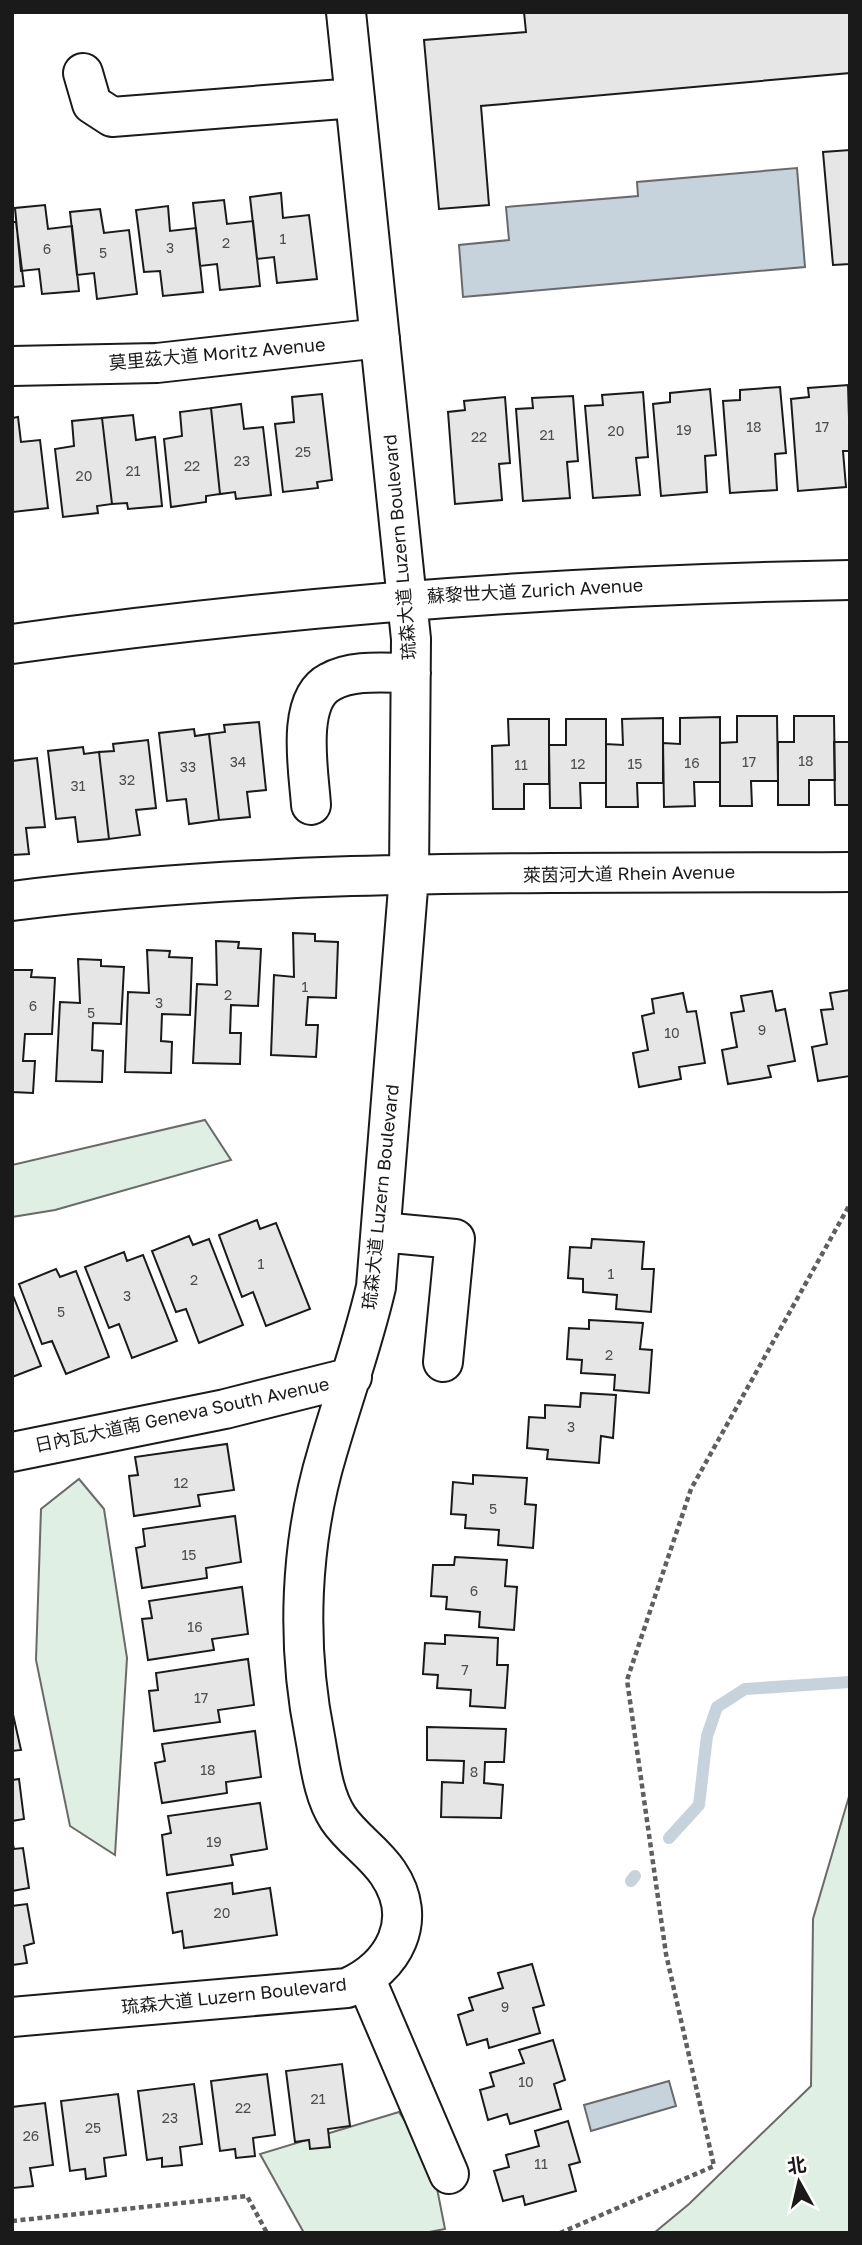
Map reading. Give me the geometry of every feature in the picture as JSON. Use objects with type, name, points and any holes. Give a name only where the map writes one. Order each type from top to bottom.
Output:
[{"type":"lane","name":"琉森大道 Luzern Boulevard","points":[[12,2017],[347,1988],[366,1980],[382,1966],[394,1950],[401,1931],[402,1911],[397,1890],[387,1871],[353,1838],[337,1816],[326,1792],[310,1714],[303,1614],[314,1507],[376,1287],[409,876],[411,673],[406,598],[346,12]]},
{"type":"lane","points":[[83,73],[92,104],[112,117],[355,98]]},
{"type":"lane","name":"莫里茲大道 Moritz Avenue","points":[[12,366],[157,363],[380,338]]},
{"type":"lane","name":"蘇黎世大道 Zurich Avenue","points":[[12,644],[124,628],[406,598],[600,587],[850,580]]},
{"type":"lane","points":[[310,805],[307,730],[310,704],[328,682],[354,674],[411,673]]},
{"type":"lane","name":"萊茵河大道 Rhein Avenue","points":[[12,901],[102,890],[255,878],[850,872]]},
{"type":"lane","points":[[381,1232],[455,1239],[443,1362]]},
{"type":"lane","name":"日內瓦大道南 Geneva South Avenue","points":[[12,1452],[225,1409],[352,1377]]},
{"type":"lane","points":[[366,1980],[449,2174]]},
{"type":"path","points":[[560,2233],[714,2166],[666,1954],[626,1680],[691,1489],[850,1204]]},
{"type":"path","points":[[12,2221],[247,2196],[267,2233]]},
{"type":"green space","points":[[205,1120],[231,1160],[55,1210],[12,1217],[12,1165]]},
{"type":"green space","points":[[79,1479],[104,1509],[127,1658],[115,1855],[70,1826],[36,1660],[41,1509]]},
{"type":"green space","points":[[850,1793],[850,2233],[654,2233],[689,2204],[811,2086],[813,1919]]},
{"type":"green space","points":[[399,2112],[432,2163],[445,2229],[424,2233],[304,2233],[260,2154]]},
{"type":"shaded area","points":[[797,168],[805,267],[463,297],[459,245],[509,240],[506,207],[638,196],[637,182]]},
{"type":"shaded area","points":[[669,2081],[676,2106],[591,2131],[584,2105]]},
{"type":"building","points":[[524,12],[850,12],[850,73],[481,106],[489,205],[439,209],[424,40],[526,32]]},
{"type":"building","points":[[850,150],[850,264],[833,265],[823,152]]},
{"type":"building","points":[[281,193],[283,218],[309,215],[317,279],[277,283],[274,257],[257,259],[250,197]]},
{"type":"building","points":[[224,200],[227,224],[253,221],[260,286],[220,290],[217,264],[200,266],[193,203]]},
{"type":"building","points":[[45,205],[48,229],[72,226],[79,291],[42,294],[39,269],[21,271],[15,208]]},
{"type":"building","points":[[168,206],[170,231],[196,228],[203,292],[163,296],[160,271],[144,272],[136,210]]},
{"type":"building","points":[[100,209],[104,233],[129,230],[137,294],[97,299],[94,273],[77,275],[70,212]]},
{"type":"building","points":[[12,222],[16,222],[24,286],[12,287]]},
{"type":"building","points":[[848,385],[850,451],[843,451],[846,487],[798,491],[791,399],[809,397],[808,388]]},
{"type":"building","points":[[780,387],[786,453],[775,454],[777,490],[730,493],[723,401],[740,400],[740,390]]},
{"type":"building","points":[[710,389],[716,455],[705,456],[707,492],[661,496],[653,404],[670,402],[670,393]]},
{"type":"building","points":[[643,392],[648,457],[636,458],[640,495],[593,498],[585,406],[603,405],[602,395]]},
{"type":"building","points":[[322,394],[332,480],[317,482],[318,488],[283,492],[275,424],[294,422],[292,397]]},
{"type":"building","points":[[573,396],[578,461],[567,462],[570,498],[523,501],[516,409],[533,408],[532,398]]},
{"type":"building","points":[[505,397],[510,463],[499,464],[502,500],[455,504],[448,412],[465,410],[464,401]]},
{"type":"building","points":[[241,404],[244,429],[263,427],[271,495],[236,499],[235,492],[220,494],[211,408]]},
{"type":"building","points":[[211,408],[220,494],[206,496],[206,502],[171,507],[164,439],[182,436],[180,412]]},
{"type":"building","points":[[133,415],[136,440],[155,437],[162,506],[128,509],[127,503],[112,504],[102,418]]},
{"type":"building","points":[[18,417],[21,442],[40,440],[48,508],[13,512],[12,418]]},
{"type":"building","points":[[102,418],[112,504],[97,506],[98,513],[63,517],[55,449],[74,446],[72,421]]},
{"type":"building","points":[[737,716],[777,716],[778,781],[751,781],[752,806],[720,806],[720,743],[737,742]]},
{"type":"building","points":[[794,716],[834,716],[835,780],[809,780],[809,805],[778,805],[778,742],[794,742]]},
{"type":"building","points":[[720,717],[720,782],[694,782],[695,806],[664,807],[663,743],[680,744],[680,718]]},
{"type":"building","points":[[663,718],[663,783],[637,783],[638,807],[606,807],[606,744],[623,745],[622,719]]},
{"type":"building","points":[[508,719],[549,719],[549,784],[524,784],[524,809],[493,809],[492,746],[509,745]]},
{"type":"building","points":[[566,719],[606,719],[606,783],[580,783],[581,808],[550,808],[549,745],[566,745]]},
{"type":"building","points":[[259,722],[266,790],[247,792],[250,817],[219,820],[209,734],[225,732],[224,725]]},
{"type":"building","points":[[194,729],[195,736],[209,734],[219,820],[189,824],[186,799],[167,801],[159,733]]},
{"type":"building","points":[[148,740],[156,808],[136,810],[140,835],[109,839],[99,752],[114,751],[113,744]]},
{"type":"building","points":[[834,742],[850,742],[850,805],[835,805]]},
{"type":"building","points":[[83,747],[84,754],[99,752],[109,839],[78,842],[75,817],[56,819],[48,751]]},
{"type":"building","points":[[37,758],[45,827],[26,828],[29,854],[12,855],[12,761]]},
{"type":"building","points":[[293,933],[315,934],[315,941],[338,942],[336,998],[308,997],[306,1025],[318,1025],[316,1057],[271,1055],[274,975],[294,977]]},
{"type":"building","points":[[216,941],[239,942],[238,948],[261,949],[258,1006],[231,1005],[230,1033],[241,1033],[240,1064],[193,1063],[197,984],[217,985]]},
{"type":"building","points":[[147,950],[170,951],[169,957],[192,958],[190,1015],[162,1014],[161,1041],[172,1042],[171,1073],[125,1072],[128,992],[149,993]]},
{"type":"building","points":[[78,959],[101,960],[101,966],[124,967],[121,1024],[93,1023],[92,1050],[103,1051],[102,1082],[56,1081],[60,1002],[80,1003]]},
{"type":"building","points":[[12,970],[32,970],[31,977],[55,978],[52,1034],[25,1034],[23,1061],[35,1061],[33,1093],[12,1092]]},
{"type":"building","points":[[850,990],[850,1076],[818,1081],[812,1047],[827,1044],[821,1010],[833,1009],[830,993]]},
{"type":"building","points":[[772,991],[776,1011],[785,1009],[795,1061],[768,1066],[771,1077],[728,1084],[722,1050],[737,1047],[731,1013],[744,1011],[741,996]]},
{"type":"building","points":[[683,993],[687,1012],[696,1011],[705,1063],[679,1067],[681,1079],[639,1087],[633,1053],[648,1050],[642,1016],[654,1013],[652,999]]},
{"type":"building","points":[[257,1220],[260,1229],[276,1223],[310,1309],[266,1326],[253,1292],[242,1297],[219,1235]]},
{"type":"building","points":[[189,1236],[193,1245],[209,1239],[243,1325],[199,1343],[186,1309],[176,1312],[152,1251]]},
{"type":"building","points":[[592,1239],[644,1242],[642,1269],[654,1269],[651,1312],[616,1309],[617,1295],[583,1292],[583,1279],[568,1278],[570,1247],[591,1248]]},
{"type":"building","points":[[124,1252],[127,1261],[143,1255],[177,1341],[132,1358],[119,1324],[109,1328],[85,1267]]},
{"type":"building","points":[[56,1269],[60,1277],[76,1271],[109,1357],[66,1374],[52,1341],[42,1344],[19,1284]]},
{"type":"building","points":[[12,1293],[41,1366],[12,1377]]},
{"type":"building","points":[[589,1320],[643,1323],[640,1349],[652,1350],[649,1393],[614,1390],[615,1375],[581,1373],[582,1360],[567,1359],[569,1328],[589,1329]]},
{"type":"building","points":[[581,1393],[616,1395],[613,1438],[601,1436],[599,1463],[547,1459],[548,1450],[527,1448],[529,1417],[545,1418],[545,1405],[580,1407]]},
{"type":"building","points":[[227,1444],[234,1490],[198,1495],[200,1506],[134,1516],[129,1476],[138,1475],[135,1457]]},
{"type":"building","points":[[473,1475],[527,1478],[525,1504],[536,1505],[533,1548],[498,1545],[499,1530],[465,1528],[466,1515],[451,1514],[453,1482],[473,1484]]},
{"type":"building","points":[[235,1516],[241,1562],[206,1568],[207,1578],[142,1588],[136,1548],[145,1546],[143,1529]]},
{"type":"building","points":[[455,1557],[507,1560],[505,1586],[517,1587],[514,1630],[479,1627],[480,1612],[446,1609],[447,1597],[431,1596],[433,1565],[454,1565]]},
{"type":"building","points":[[242,1587],[248,1634],[212,1639],[214,1650],[148,1660],[142,1619],[152,1618],[149,1601]]},
{"type":"building","points":[[445,1635],[498,1638],[497,1665],[508,1665],[505,1708],[470,1706],[471,1690],[437,1688],[438,1675],[423,1674],[425,1643],[445,1644]]},
{"type":"building","points":[[248,1659],[254,1705],[218,1710],[220,1722],[154,1731],[149,1691],[158,1690],[156,1673]]},
{"type":"building","points":[[12,1710],[21,1750],[12,1751]]},
{"type":"building","points":[[427,1727],[506,1729],[504,1762],[485,1762],[484,1783],[503,1785],[501,1818],[441,1817],[442,1782],[463,1783],[464,1761],[427,1760]]},
{"type":"building","points":[[255,1731],[261,1777],[226,1782],[227,1793],[162,1803],[155,1763],[165,1761],[162,1744]]},
{"type":"building","points":[[19,1779],[24,1819],[12,1821],[12,1780]]},
{"type":"building","points":[[260,1803],[267,1849],[231,1855],[233,1865],[167,1875],[162,1835],[171,1833],[168,1816]]},
{"type":"building","points":[[12,1841],[14,1849],[23,1848],[29,1888],[12,1891]]},
{"type":"building","points":[[232,1883],[233,1894],[270,1888],[277,1935],[184,1948],[182,1931],[173,1933],[167,1893]]},
{"type":"building","points":[[27,1904],[34,1943],[24,1946],[27,1963],[12,1965],[12,1906]]},
{"type":"building","points":[[532,1964],[544,2005],[533,2008],[540,2033],[489,2048],[487,2039],[467,2045],[458,2015],[473,2010],[469,1998],[503,1988],[498,1973]]},
{"type":"building","points":[[553,2040],[565,2080],[554,2084],[561,2109],[510,2124],[507,2114],[488,2120],[480,2090],[494,2086],[490,2073],[524,2063],[519,2050]]},
{"type":"building","points":[[342,2064],[350,2126],[328,2129],[330,2147],[310,2149],[309,2140],[295,2142],[286,2071]]},
{"type":"building","points":[[267,2074],[275,2135],[253,2138],[255,2156],[236,2158],[235,2149],[220,2151],[211,2081]]},
{"type":"building","points":[[194,2084],[202,2144],[180,2147],[182,2165],[162,2167],[162,2158],[147,2160],[138,2091]]},
{"type":"building","points":[[118,2094],[126,2155],[104,2158],[106,2176],[86,2179],[85,2169],[70,2171],[61,2101]]},
{"type":"building","points":[[45,2103],[53,2165],[30,2168],[33,2186],[13,2188],[12,2107]]},
{"type":"building","points":[[568,2121],[580,2162],[569,2165],[576,2191],[525,2205],[523,2196],[503,2201],[494,2171],[509,2167],[506,2155],[539,2146],[535,2131]]},
{"type":"waterway","points":[[669,1838],[699,1805],[707,1736],[717,1707],[745,1689],[850,1682]]},
{"type":"waterway","points":[[631,1881],[635,1876]]}]
